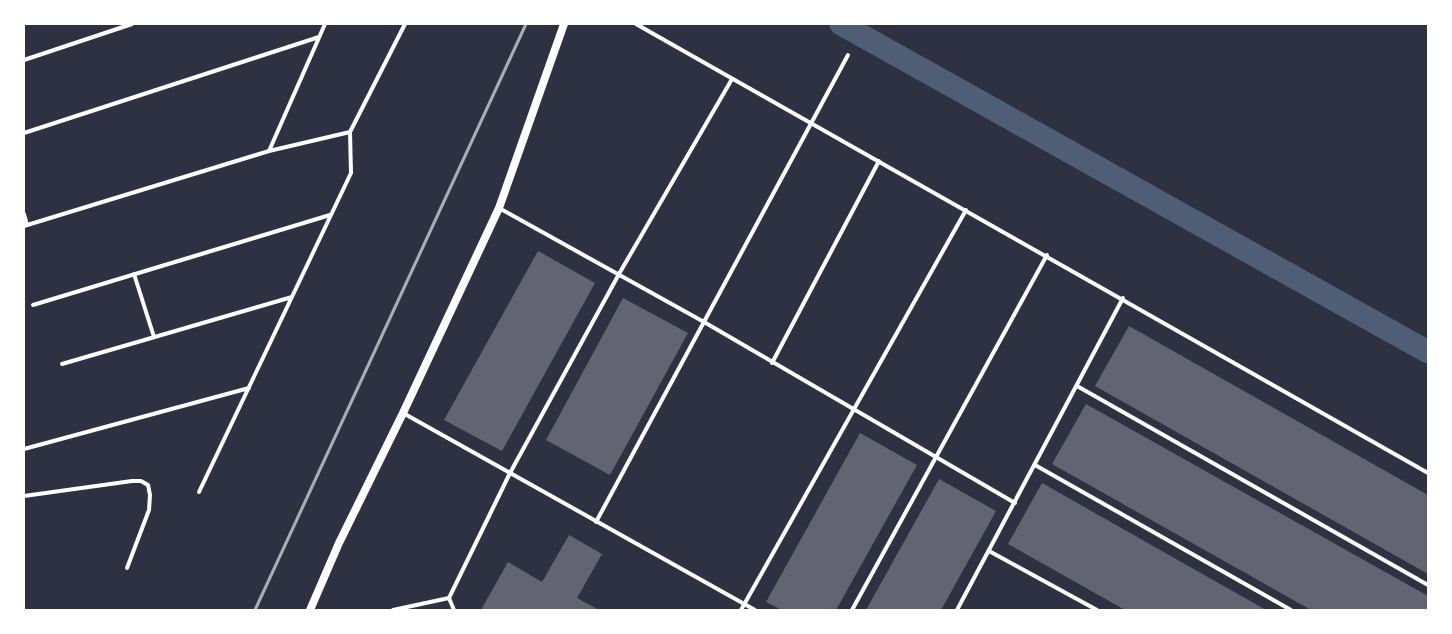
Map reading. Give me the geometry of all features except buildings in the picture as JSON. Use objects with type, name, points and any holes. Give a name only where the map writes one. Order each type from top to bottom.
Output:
[{"type":"main road","points":[[313,609],[339,543],[403,413],[499,208],[564,24]]},
{"type":"street","points":[[24,60],[132,24]]},
{"type":"street","points":[[269,151],[325,24]]},
{"type":"street","points":[[199,492],[250,388],[351,173],[350,132],[405,24]]},
{"type":"street","points":[[636,24],[1123,298],[1428,473]]},
{"type":"street","points":[[24,133],[319,37]]},
{"type":"street","points":[[596,522],[848,56]]},
{"type":"street","points":[[454,610],[449,598],[510,473],[619,274],[732,78]]},
{"type":"street","points":[[24,214],[26,225],[269,151],[350,132]]},
{"type":"street","points":[[772,362],[879,161]]},
{"type":"street","points":[[499,208],[704,322],[1015,503]]},
{"type":"street","points":[[741,610],[966,210]]},
{"type":"street","points":[[33,305],[330,215]]},
{"type":"street","points":[[852,610],[1046,255]]},
{"type":"street","points":[[134,274],[154,337]]},
{"type":"street","points":[[62,364],[292,297]]},
{"type":"street","points":[[957,610],[990,551],[1123,298]]},
{"type":"street","points":[[1077,386],[1428,585]]},
{"type":"street","points":[[24,449],[250,388]]},
{"type":"street","points":[[403,413],[755,610]]},
{"type":"street","points":[[1035,465],[1290,610]]},
{"type":"street","points":[[24,496],[132,481],[141,481],[148,485],[150,495],[149,510],[128,568]]},
{"type":"street","points":[[990,551],[1097,610]]},
{"type":"street","points":[[393,610],[449,598]]},
{"type":"waterway","points":[[841,24],[1428,352]]},
{"type":"railway","points":[[255,610],[526,24]]}]
